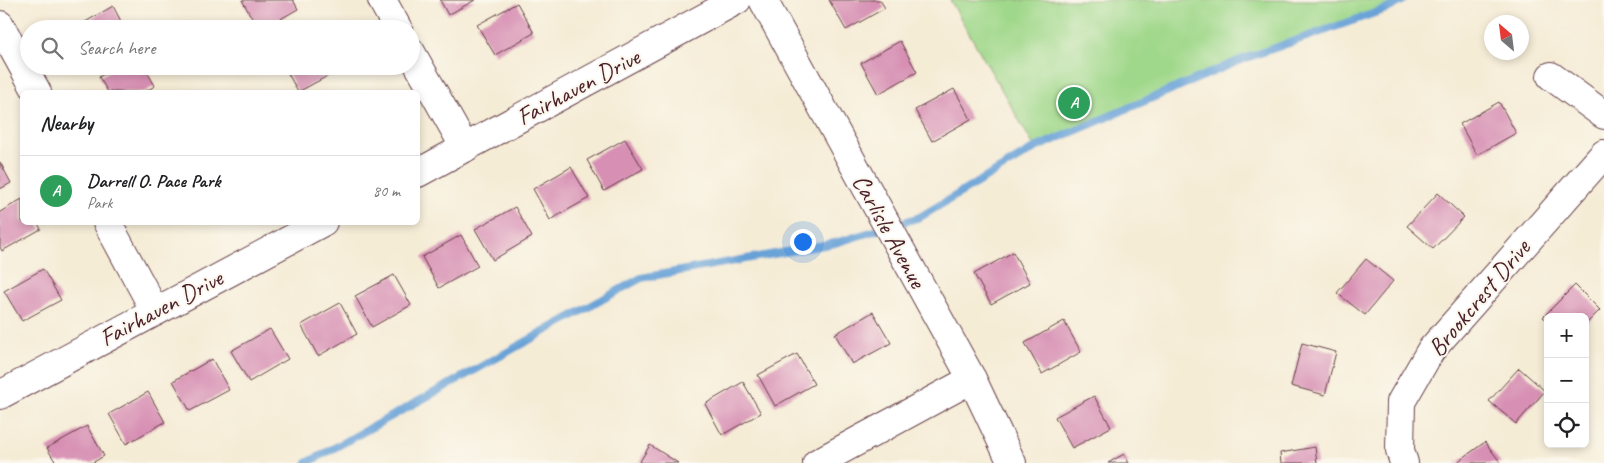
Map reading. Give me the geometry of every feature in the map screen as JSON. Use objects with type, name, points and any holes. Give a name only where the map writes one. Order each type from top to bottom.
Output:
[{"type":"street","points":[[382,0],[393,20]]},
{"type":"street","name":"Fairhaven Drive","points":[[420,172],[737,0]]},
{"type":"street","name":"Carlisle Avenue","points":[[763,0],[972,379],[1012,463]]},
{"type":"street","points":[[0,24],[20,61]]},
{"type":"street","points":[[420,68],[464,148]]},
{"type":"street","points":[[28,75],[36,90]]},
{"type":"street","points":[[1551,76],[1604,115]]},
{"type":"street","name":"Brookcrest Drive","points":[[1404,463],[1400,450],[1401,402],[1432,350],[1604,154]]},
{"type":"street","points":[[109,225],[155,311]]},
{"type":"street","name":"Fairhaven Drive","points":[[0,395],[317,225]]},
{"type":"street","points":[[817,463],[972,379]]},
{"type":"green space","points":[[950,0],[1404,0],[1389,8],[1243,59],[1035,148]]},
{"type":"building","points":[[242,0],[293,0],[298,9],[279,20],[253,20]]},
{"type":"building","points":[[440,0],[475,0],[448,15]]},
{"type":"building","points":[[829,0],[880,0],[885,8],[846,30]]},
{"type":"building","points":[[517,3],[534,33],[495,55],[477,25]]},
{"type":"building","points":[[113,6],[120,20],[89,20]]},
{"type":"building","points":[[900,41],[917,72],[878,94],[861,63]]},
{"type":"building","points":[[102,75],[149,75],[155,86],[148,90],[107,90],[99,77]]},
{"type":"building","points":[[289,75],[330,75],[302,90],[297,90]]},
{"type":"building","points":[[954,89],[971,119],[932,141],[915,110]]},
{"type":"building","points":[[1499,102],[1516,133],[1477,155],[1460,124]]},
{"type":"building","points":[[625,139],[643,169],[604,191],[587,160]]},
{"type":"building","points":[[0,162],[11,183],[0,189]]},
{"type":"building","points":[[571,167],[589,198],[550,220],[533,189]]},
{"type":"building","points":[[1438,193],[1464,217],[1433,249],[1407,226]]},
{"type":"building","points":[[20,200],[20,225],[39,225],[41,229],[2,251],[0,247],[0,212]]},
{"type":"building","points":[[515,207],[532,237],[493,260],[475,229]]},
{"type":"building","points":[[461,235],[478,266],[439,288],[422,257]]},
{"type":"building","points":[[1013,252],[1030,283],[991,304],[974,274]]},
{"type":"building","points":[[1366,259],[1393,281],[1365,315],[1337,293]]},
{"type":"building","points":[[43,269],[61,300],[22,321],[4,291]]},
{"type":"building","points":[[394,275],[411,305],[372,327],[355,296]]},
{"type":"building","points":[[1575,285],[1600,310],[1589,321],[1589,313],[1547,313]]},
{"type":"building","points":[[340,303],[357,334],[318,356],[301,325]]},
{"type":"building","points":[[873,312],[891,343],[852,364],[835,334]]},
{"type":"building","points":[[1064,321],[1081,352],[1042,374],[1025,343]]},
{"type":"building","points":[[270,329],[288,359],[249,382],[231,351]]},
{"type":"building","points":[[1302,343],[1336,352],[1325,395],[1291,386]]},
{"type":"building","points":[[797,354],[814,384],[775,406],[758,375]]},
{"type":"building","points":[[212,359],[229,390],[190,411],[173,381]]},
{"type":"building","points":[[1519,368],[1544,390],[1516,424],[1489,401]]},
{"type":"building","points":[[743,382],[761,413],[722,435],[705,404]]},
{"type":"building","points":[[148,392],[165,422],[126,444],[109,414]]},
{"type":"building","points":[[1094,396],[1111,427],[1072,448],[1055,417]]},
{"type":"building","points":[[87,426],[104,456],[92,463],[56,463],[47,448]]},
{"type":"building","points":[[1485,442],[1501,463],[1456,463]]},
{"type":"building","points":[[650,445],[678,463],[639,463]]},
{"type":"building","points":[[1315,447],[1317,463],[1281,463],[1280,453]]},
{"type":"building","points":[[1124,454],[1129,463],[1108,463]]},
{"type":"waterway","points":[[307,463],[641,278],[835,243],[920,217],[1035,148],[1243,59],[1389,8],[1404,0]]},
{"type":"place","name":"Darrell O. Pace Park","points":[[1074,103]]}]
